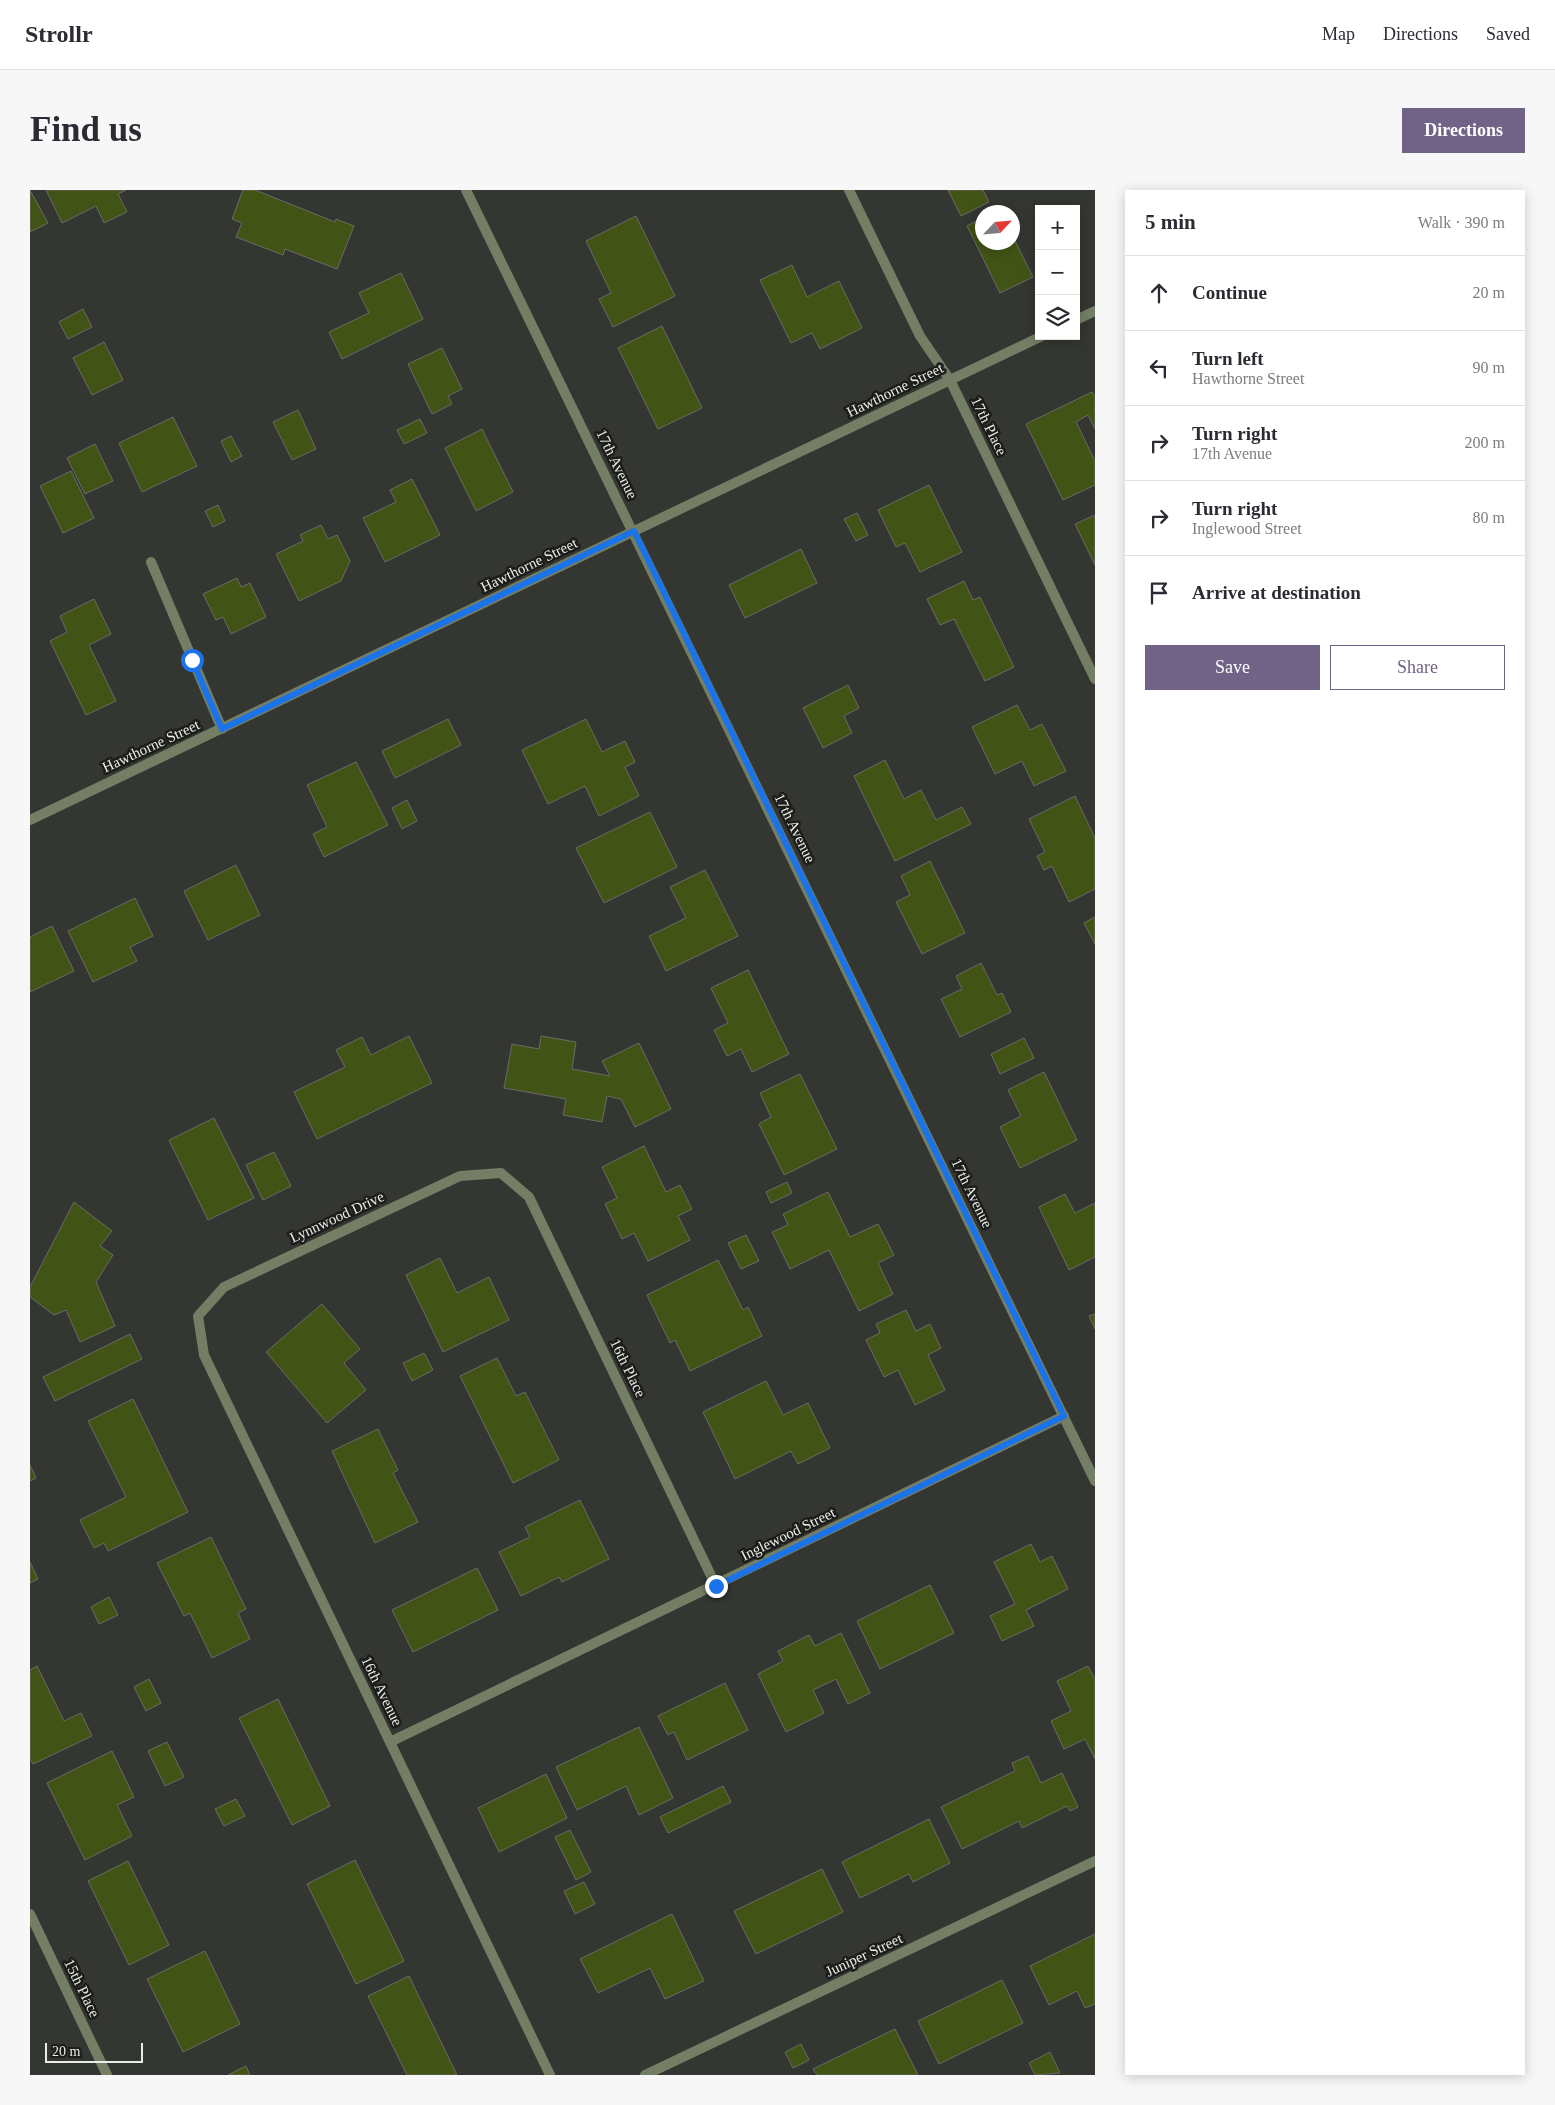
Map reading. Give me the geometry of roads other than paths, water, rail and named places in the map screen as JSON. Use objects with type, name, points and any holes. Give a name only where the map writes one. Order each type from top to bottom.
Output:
[{"type":"street","name":"17th Avenue","points":[[466,190],[634,531],[1095,1481]]},
{"type":"street","name":"17th Place","points":[[849,190],[920,336],[950,380],[1095,679]]},
{"type":"street","points":[[1080,318],[1095,311]]},
{"type":"street","name":"Hawthorne Street","points":[[30,820],[1035,339]]},
{"type":"street","points":[[151,562],[222,729]]},
{"type":"street","name":"Lynnwood Drive","points":[[198,1316],[224,1288],[259,1271],[460,1176],[502,1172]]},
{"type":"street","name":"16th Place","points":[[502,1172],[529,1197],[716,1586]]},
{"type":"street","name":"16th Avenue","points":[[198,1316],[204,1356],[550,2075]]},
{"type":"street","name":"Inglewood Street","points":[[390,1742],[716,1586],[1064,1416]]},
{"type":"street","name":"Juniper Street","points":[[645,2075],[1095,1862]]},
{"type":"street","name":"15th Place","points":[[30,1914],[107,2075]]}]
